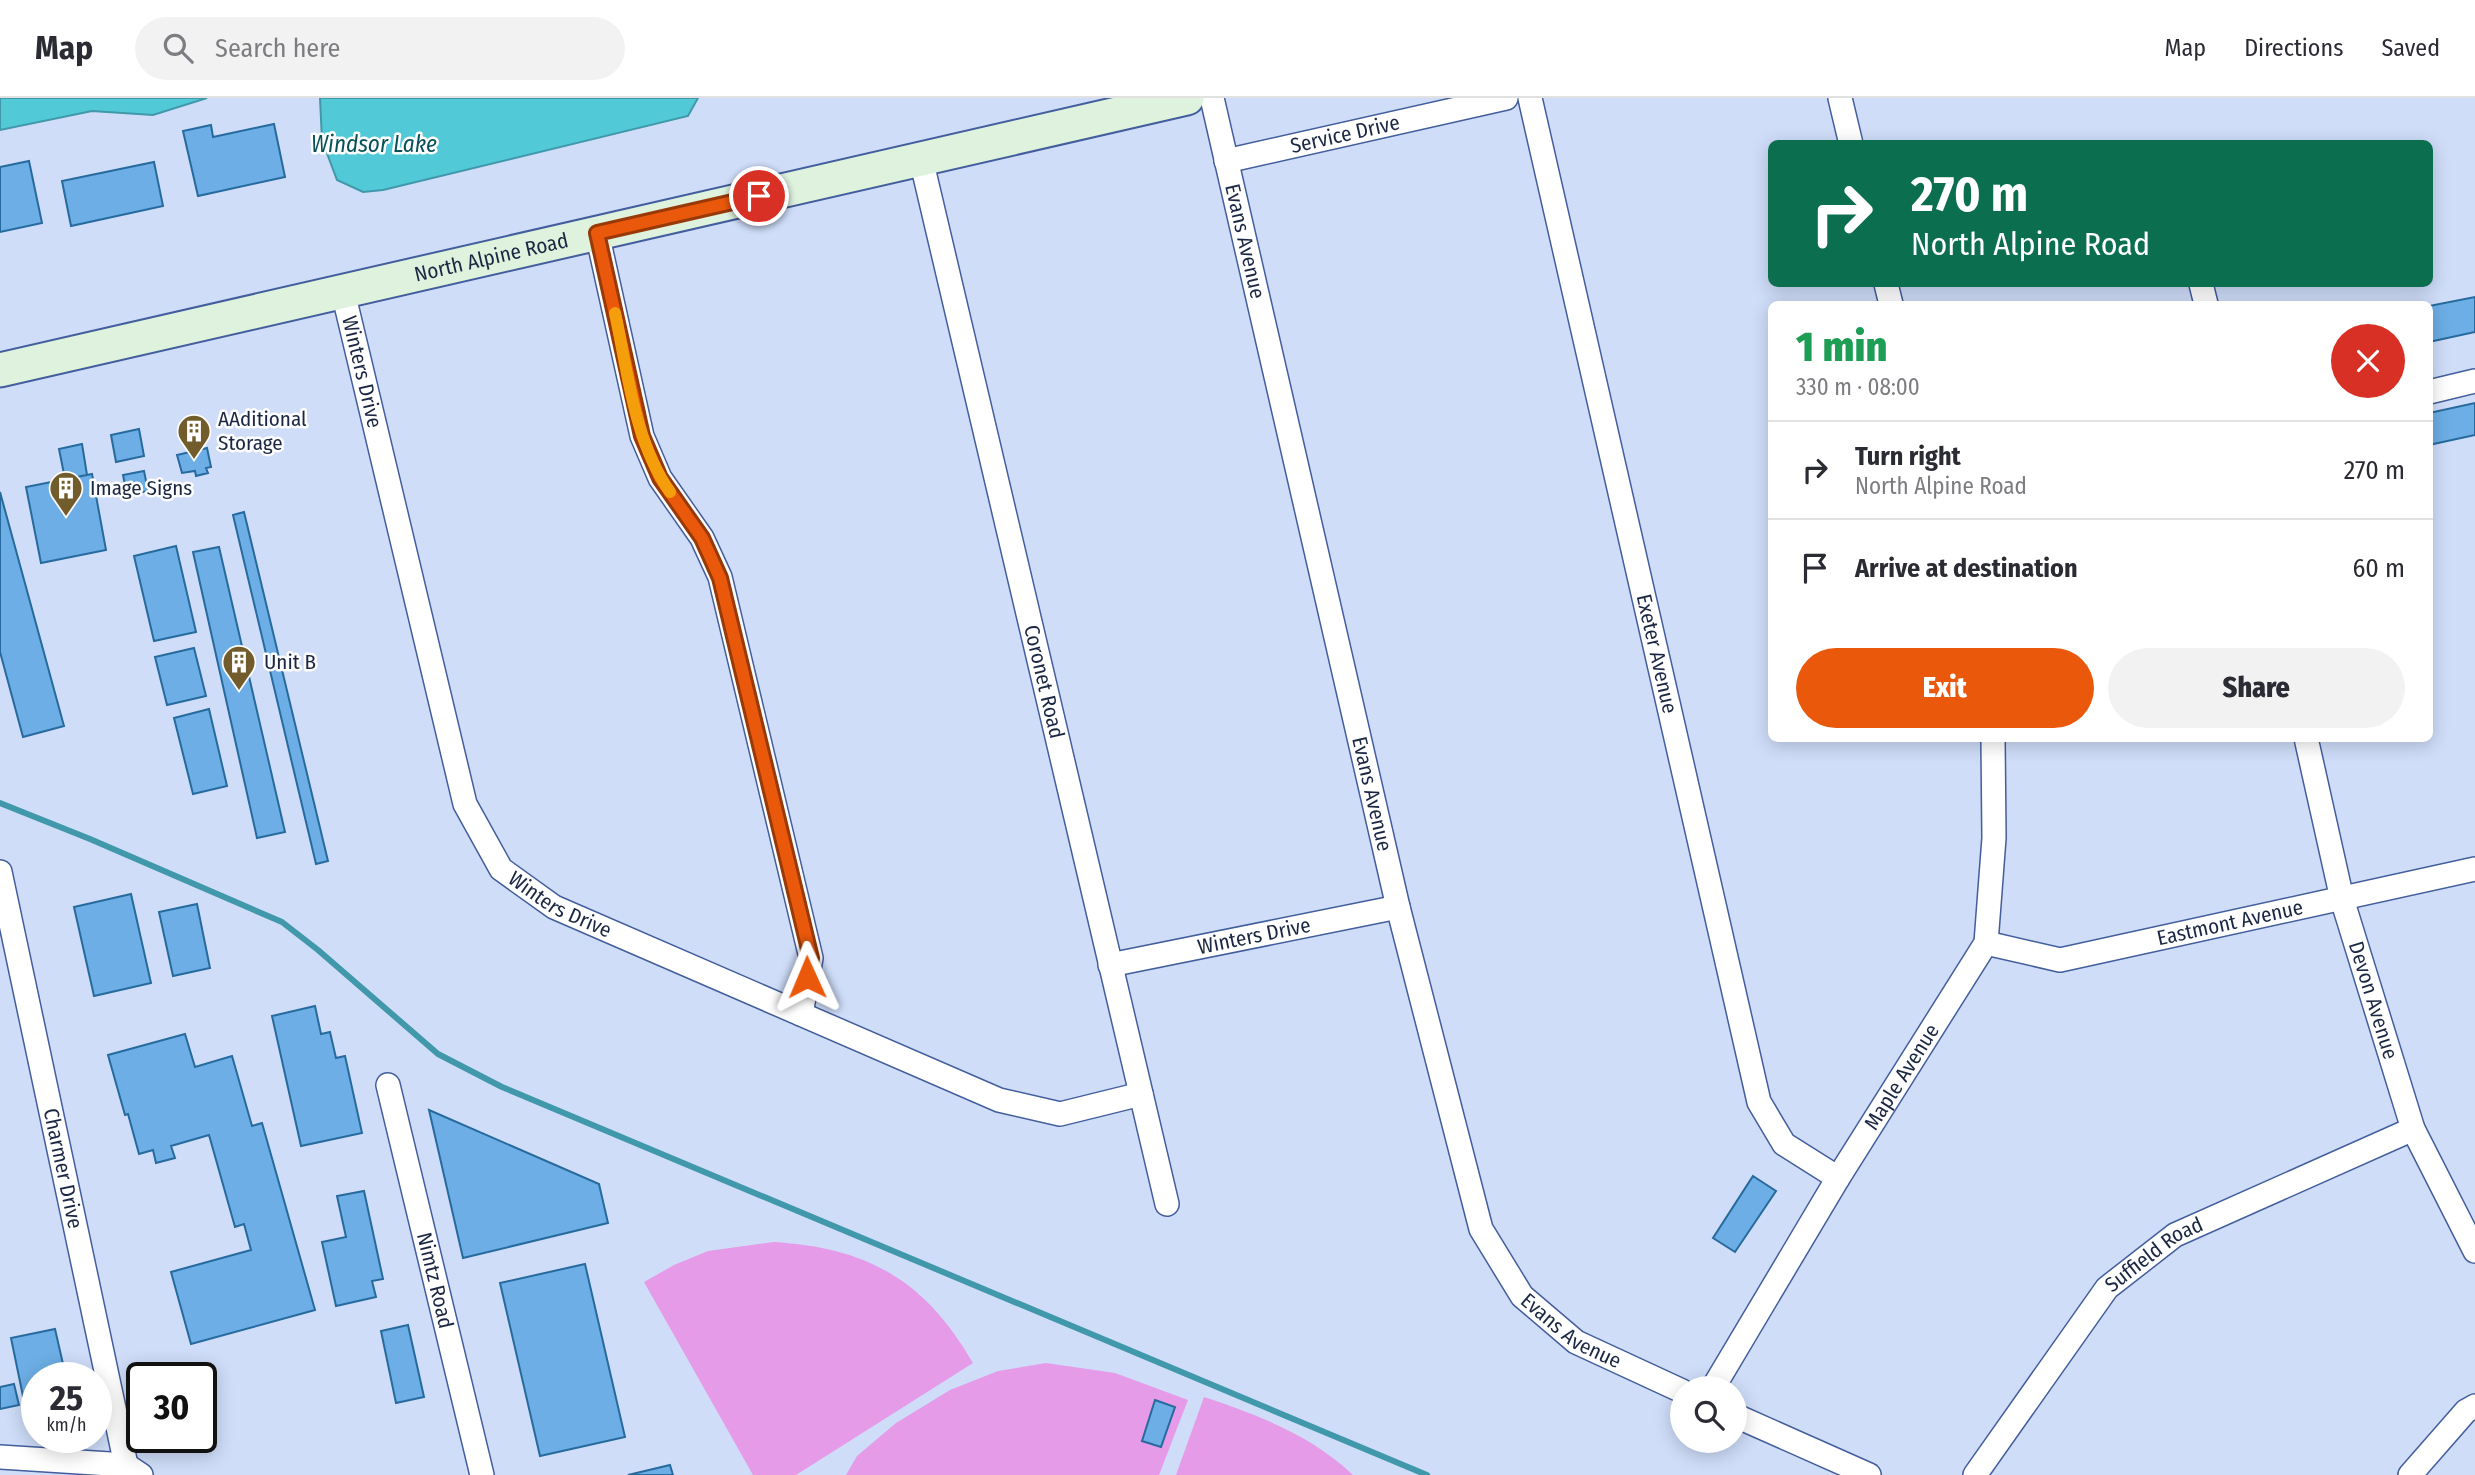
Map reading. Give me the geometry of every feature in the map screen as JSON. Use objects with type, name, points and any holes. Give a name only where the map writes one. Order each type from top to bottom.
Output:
[{"type":"main road","name":"North Alpine Road","points":[[0,370],[1187,98]]},
{"type":"street","name":"Evans Avenue","points":[[1212,98],[1398,906],[1481,1229],[1521,1296],[1576,1342],[1670,1385]]},
{"type":"street","name":"Service Drive","points":[[1226,161],[1506,98]]},
{"type":"street","name":"Exeter Avenue","points":[[1530,98],[1759,1102],[1784,1144],[1839,1178]]},
{"type":"street","points":[[1840,98],[1851,140]]},
{"type":"street","name":"Coronet Road","points":[[921,159],[1167,1204]]},
{"type":"street","points":[[597,233],[642,436],[660,478],[702,538],[720,578],[811,958],[801,1014]]},
{"type":"street","name":"Winters Drive","points":[[343,292],[465,804],[501,869],[554,907],[999,1100],[1060,1114],[1141,1094]]},
{"type":"street","points":[[2433,391],[2475,381]]},
{"type":"street","name":"Maple Avenue","points":[[1720,1376],[1839,1178],[1986,943],[1994,838],[1993,742]]},
{"type":"street","name":"Devon Avenue","points":[[2307,742],[2343,899],[2413,1129],[2475,1251]]},
{"type":"street","name":"Eastmont Avenue","points":[[1986,943],[2060,960],[2475,869]]},
{"type":"street","name":"Charmer Drive","points":[[0,872],[134,1470]]},
{"type":"street","name":"Winters Drive","points":[[1110,965],[1398,906]]},
{"type":"street","name":"Nimtz Road","points":[[388,1085],[482,1475]]},
{"type":"street","name":"Suffield Road","points":[[1975,1475],[2107,1288],[2175,1235],[2413,1129]]},
{"type":"street","points":[[2410,1475],[2466,1411],[2475,1406]]},
{"type":"street","points":[[1747,1421],[1869,1475]]},
{"type":"street","points":[[0,1457],[134,1470]]},
{"type":"shaded area","points":[[774,1242],[838,1252],[866,1261],[891,1274],[914,1290],[935,1310],[955,1334],[973,1363],[796,1475],[753,1475],[644,1282],[674,1265],[708,1251]]},
{"type":"shaded area","points":[[1046,1363],[1115,1373],[1188,1400],[1159,1475],[846,1475],[857,1456],[896,1423],[950,1390],[998,1371]]},
{"type":"shaded area","points":[[1204,1397],[1264,1419],[1302,1437],[1353,1475],[1176,1475]]},
{"type":"water","points":[[0,98],[207,98],[153,115],[92,111],[0,130]]},
{"type":"water","name":"Windsor Lake","points":[[320,98],[698,98],[688,116],[383,190],[363,192],[337,180],[322,140]]},
{"type":"building","points":[[274,124],[285,177],[198,196],[183,131],[211,125],[213,137]]},
{"type":"building","points":[[29,161],[42,223],[0,232],[0,167]]},
{"type":"building","points":[[154,162],[163,206],[71,226],[62,181]]},
{"type":"building","points":[[2475,297],[2475,332],[2433,341],[2433,305]]},
{"type":"building","points":[[2475,403],[2475,435],[2433,444],[2433,412]]},
{"type":"building","points":[[139,429],[144,456],[116,462],[111,435]]},
{"type":"building","points":[[82,444],[87,475],[65,479],[59,449]]},
{"type":"building","name":"AAditional Storage","points":[[207,448],[211,467],[206,468],[208,473],[196,476],[195,471],[182,473],[177,455]]},
{"type":"building","points":[[144,471],[148,491],[127,495],[123,475]]},
{"type":"building","name":"Image Signs","points":[[92,474],[106,550],[41,563],[26,487]]},
{"type":"building","points":[[0,492],[64,726],[23,737],[0,652]]},
{"type":"building","points":[[244,512],[328,861],[316,864],[233,515]]},
{"type":"building","points":[[176,546],[196,632],[154,641],[134,556]]},
{"type":"building","name":"Unit B","points":[[219,547],[285,832],[257,838],[193,552]]},
{"type":"building","points":[[194,648],[206,696],[167,705],[155,657]]},
{"type":"building","points":[[209,709],[227,786],[193,794],[174,718]]},
{"type":"building","points":[[131,894],[151,983],[94,996],[74,907]]},
{"type":"building","points":[[197,904],[210,968],[173,976],[159,912]]},
{"type":"building","points":[[315,1006],[321,1034],[330,1032],[336,1058],[345,1056],[362,1133],[301,1146],[272,1016]]},
{"type":"building","points":[[185,1034],[195,1067],[232,1056],[252,1126],[262,1123],[315,1310],[191,1344],[171,1272],[251,1250],[244,1224],[235,1227],[209,1135],[171,1146],[175,1158],[156,1163],[153,1150],[139,1154],[108,1055]]},
{"type":"building","points":[[429,1110],[599,1184],[608,1223],[463,1258]]},
{"type":"building","points":[[1753,1176],[1776,1191],[1735,1252],[1713,1238]]},
{"type":"building","points":[[364,1191],[383,1279],[372,1281],[376,1297],[336,1306],[322,1242],[346,1237],[337,1196]]},
{"type":"building","points":[[585,1264],[625,1437],[540,1456],[500,1283]]},
{"type":"building","points":[[408,1325],[424,1397],[396,1403],[381,1331]]},
{"type":"building","points":[[55,1329],[63,1362],[21,1362],[21,1387],[11,1338]]},
{"type":"building","points":[[14,1384],[19,1405],[0,1409],[0,1387]]},
{"type":"building","points":[[1155,1400],[1175,1407],[1161,1447],[1142,1441]]},
{"type":"building","points":[[670,1465],[673,1475],[628,1475]]},
{"type":"waterway","points":[[0,803],[282,922],[438,1054],[502,1087],[1427,1475]]},
{"type":"slow traffic","points":[[615,313],[642,436],[660,478],[670,492]]},
{"type":"place","name":"AAditional Storage","points":[[194,461]]},
{"type":"place","name":"Image Signs","points":[[66,518]]},
{"type":"place","name":"Unit B","points":[[239,692]]},
{"type":"route","points":[[759,196],[597,233],[642,436],[660,478],[702,538],[720,578],[811,958],[807,977]]}]
